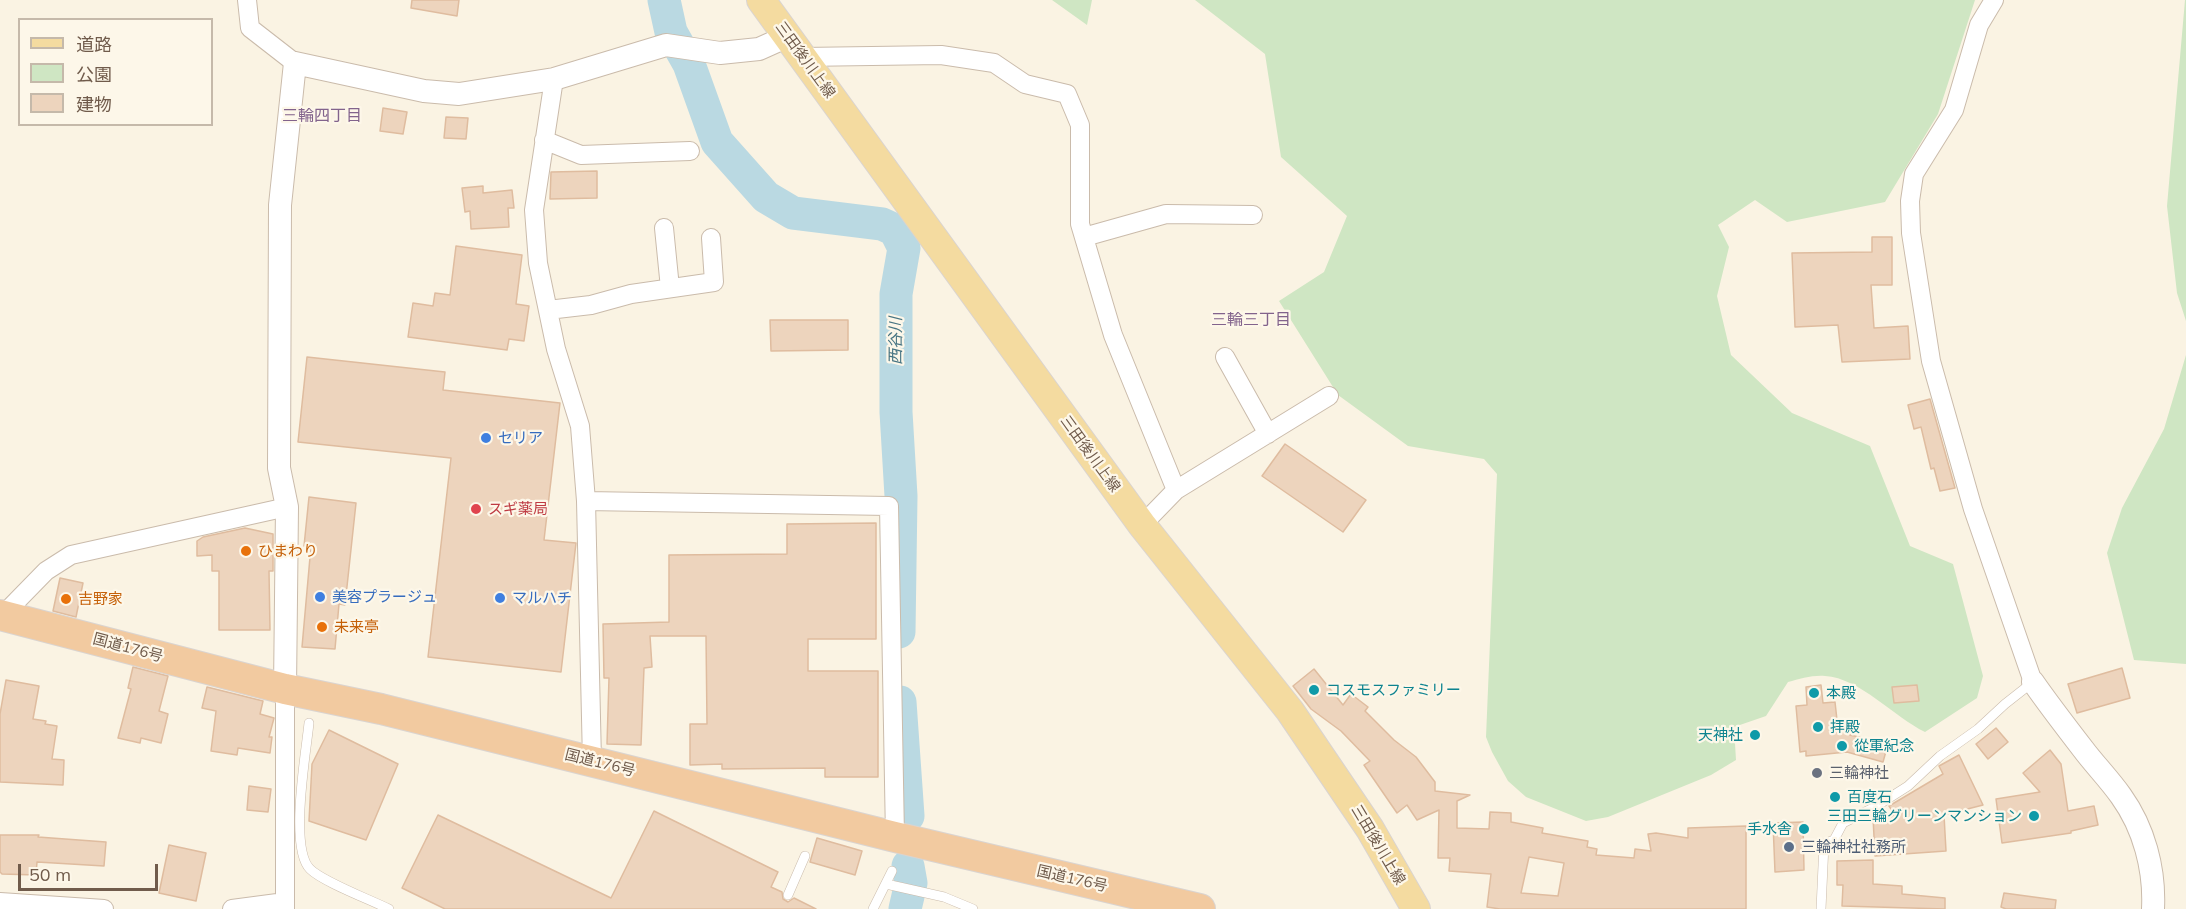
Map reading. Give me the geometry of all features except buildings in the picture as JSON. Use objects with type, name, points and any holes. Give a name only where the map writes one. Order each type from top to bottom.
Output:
[{"type":"highway","name":"国道176号","points":[[1,615],[285,689],[381,709],[895,837],[1200,909]]},
{"type":"main road","name":"三田後川上線","points":[[761,0],[1142,525],[1290,711],[1371,829],[1416,909]]},
{"type":"street","points":[[247,0],[250,28],[295,63],[424,91],[459,94],[554,79],[666,45],[720,53],[795,46],[940,55],[994,63],[1025,84],[1067,94],[1080,125],[1080,224],[1113,335],[1176,490]]},
{"type":"street","points":[[1994,0],[1979,25],[1954,110],[1914,174],[1910,201],[1911,233],[1931,361],[1973,509],[2033,682],[2077,742],[2122,796],[2136,822],[2148,852],[2154,888],[2153,909]]},
{"type":"street","points":[[232,909],[285,906],[287,507],[279,468],[280,205],[295,63]]},
{"type":"street","points":[[554,79],[534,210],[538,263],[556,349],[580,426],[586,501],[592,762]]},
{"type":"street","points":[[544,140],[581,155],[690,151]]},
{"type":"street","points":[[1084,237],[1166,214],[1253,215]]},
{"type":"street","points":[[664,228],[670,288]]},
{"type":"street","points":[[548,310],[591,304],[631,294],[714,282],[711,238]]},
{"type":"street","points":[[1225,357],[1268,434]]},
{"type":"street","points":[[1142,525],[1176,490],[1329,396]]},
{"type":"street","points":[[586,501],[889,506],[895,837]]},
{"type":"street","points":[[1,615],[46,571],[71,555],[287,507]]},
{"type":"street","points":[[0,902],[104,909]]},
{"type":"lane","points":[[1821,909],[1824,844],[1834,840],[1843,823],[1875,807],[1908,786],[1940,756],[1978,729],[2033,682]]},
{"type":"lane","points":[[309,723],[301,795],[300,846],[309,868],[389,909]]},
{"type":"lane","points":[[788,895],[805,856]]},
{"type":"lane","points":[[873,909],[892,871]]},
{"type":"lane","points":[[886,884],[944,897],[974,909]]},
{"type":"green space","points":[[1052,0],[1092,0],[1087,25]]},
{"type":"green space","points":[[1195,0],[1975,0],[1938,114],[1885,202],[1787,222],[1755,200],[1718,225],[1729,247],[1717,296],[1731,355],[1792,413],[1870,446],[1910,546],[1953,564],[1983,676],[1977,698],[1925,732],[1864,691],[1838,678],[1815,676],[1788,682],[1766,716],[1734,727],[1736,760],[1711,775],[1608,817],[1586,821],[1526,797],[1508,781],[1486,737],[1497,474],[1484,459],[1408,446],[1338,395],[1279,301],[1324,272],[1347,216],[1281,157],[1265,54]]},
{"type":"green space","points":[[2185,0],[2186,321],[2177,293],[2167,206]]},
{"type":"green space","points":[[2186,355],[2186,664],[2134,660],[2107,553],[2122,508],[2164,429]]},
{"type":"waterway","name":"西谷川","points":[[664,0],[671,32],[689,64],[717,142],[766,197],[793,213],[882,224],[895,230],[904,248],[896,294],[896,412],[901,496],[899,632]]},
{"type":"waterway","name":"西谷川","points":[[900,702],[908,816]]},
{"type":"waterway","name":"西谷川","points":[[905,909],[911,883],[908,866]]},
{"type":"place","name":"セリア","points":[[486,438]]},
{"type":"place","name":"スギ薬局","points":[[476,509]]},
{"type":"place","name":"ひまわり","points":[[246,551]]},
{"type":"place","name":"美容プラージュ","points":[[320,597]]},
{"type":"place","name":"マルハチ","points":[[500,598]]},
{"type":"place","name":"吉野家","points":[[66,599]]},
{"type":"place","name":"未来亭","points":[[322,627]]},
{"type":"place","name":"コスモスファミリー","points":[[1314,690]]},
{"type":"place","name":"本殿","points":[[1814,693]]},
{"type":"place","name":"拝殿","points":[[1818,727]]},
{"type":"place","name":"天神社","points":[[1755,735]]},
{"type":"place","name":"從軍紀念","points":[[1842,746]]},
{"type":"place","name":"三輪神社","points":[[1817,773]]},
{"type":"place","name":"百度石","points":[[1835,797]]},
{"type":"place","name":"三田三輪グリーンマンション","points":[[2034,816]]},
{"type":"place","name":"手水舎","points":[[1804,829]]},
{"type":"place","name":"三輪神社社務所","points":[[1789,847]]},
{"type":"district","name":"三輪四丁目","points":[[322,116]]},
{"type":"district","name":"三輪三丁目","points":[[1251,320]]}]
